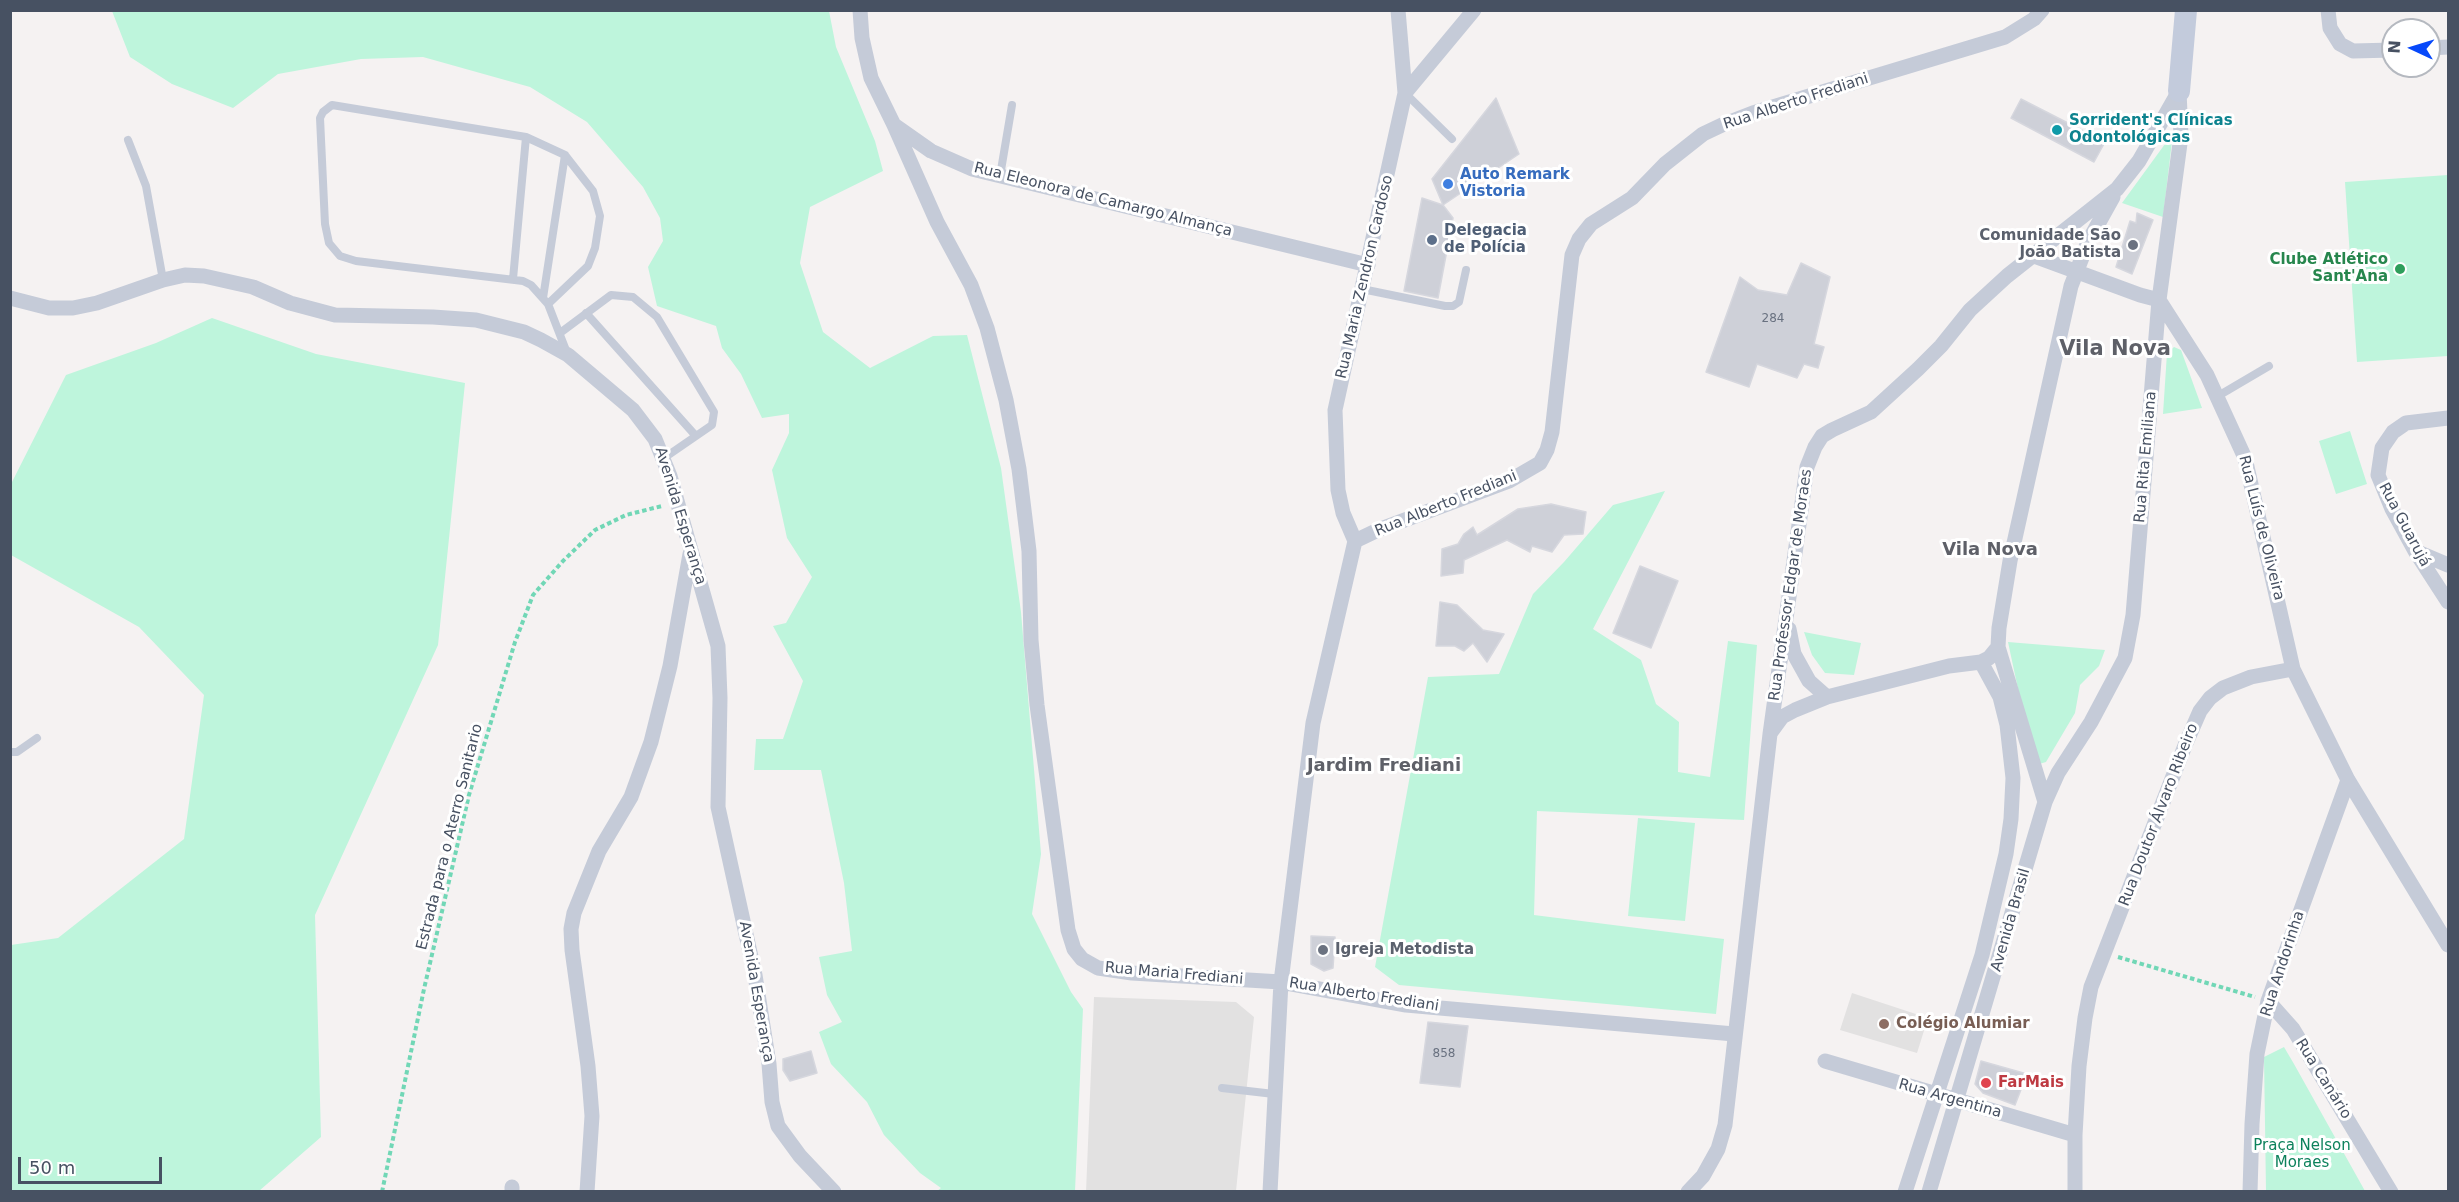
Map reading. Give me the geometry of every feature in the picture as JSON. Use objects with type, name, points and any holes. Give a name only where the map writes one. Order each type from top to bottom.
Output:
[{"type":"street","name":"Rua Maria Zendron Cardoso","points":[[1355,542],[1343,513],[1338,490],[1335,410],[1405,93],[1398,10]]},
{"type":"street","points":[[1405,93],[1474,10]]},
{"type":"street","name":"Rua Alberto Frediani","points":[[1734,1034],[1406,1005],[1281,982],[1313,723],[1355,542],[1378,530],[1509,481],[1540,463],[1547,450],[1552,432],[1572,255],[1579,239],[1591,224],[1632,198],[1665,164],[1703,134],[1753,113],[2005,37],[2034,19],[2042,10]]},
{"type":"street","points":[[2179,91],[2186,10]]},
{"type":"street","points":[[2328,10],[2330,28],[2340,44],[2353,51],[2381,50]]},
{"type":"street","name":"Rua Eleonora de Camargo Almança","points":[[860,11],[862,38],[871,78],[894,125],[931,152],[972,169],[1368,265]]},
{"type":"street","name":"Rua Professor Edgar de Moraes","points":[[1688,1191],[1703,1176],[1713,1158],[1725,1125],[1770,734],[1807,467],[1815,447],[1822,436],[1872,412],[1941,346],[1970,310],[2007,276],[2117,189],[2139,161],[2179,91]]},
{"type":"street","name":"Rua Rita Emiliana","points":[[2045,802],[2058,773],[2091,722],[2125,658],[2133,615],[2158,300],[2181,136],[2179,91]]},
{"type":"street","name":"Rua Maria Frediani","points":[[894,125],[937,222],[971,285],[987,328],[1006,400],[1019,469],[1029,551],[1031,640],[1036,705],[1068,930],[1074,949],[1082,959],[1098,968],[1132,973],[1281,982]]},
{"type":"street","points":[[2045,802],[1998,647],[1999,628],[2010,561],[2076,271],[2088,242],[2117,189]]},
{"type":"street","points":[[2034,256],[2158,300]]},
{"type":"street","name":"Avenida Esperança","points":[[10,298],[49,308],[73,308],[98,303],[184,275],[226,279],[253,287],[309,310],[335,315],[476,320],[524,332],[568,355],[633,410],[655,439],[664,458],[718,646],[720,698],[718,807],[755,975],[769,1064],[772,1102],[778,1126],[800,1156],[834,1191]]},
{"type":"street","name":"Rua Luís de Oliveira","points":[[2158,300],[2207,375],[2246,458],[2293,669]]},
{"type":"street","name":"Rua Guarujá","points":[[2448,418],[2406,423],[2393,432],[2382,448],[2378,475],[2392,509],[2415,551],[2448,602]]},
{"type":"street","points":[[587,1191],[592,1116],[571,929],[574,914],[599,851],[631,797],[651,742],[670,666],[690,551]]},
{"type":"street","points":[[2415,551],[2448,565]]},
{"type":"street","points":[[1787,614],[1794,654],[1809,681],[1827,697]]},
{"type":"street","points":[[1770,734],[1782,717],[1827,697],[1949,666],[1981,662],[1989,658],[1998,647]]},
{"type":"street","name":"Avenida Brasil","points":[[1905,1191],[1982,955],[2006,854],[2013,778],[2007,725],[2000,697],[1981,662]]},
{"type":"street","points":[[2293,669],[2348,780],[2448,945]]},
{"type":"street","name":"Rua Doutor Álvaro Ribeiro","points":[[2075,1191],[2075,1135],[2085,1018],[2091,987],[2106,954],[2200,711],[2210,698],[2236,681],[2293,669]]},
{"type":"street","name":"Rua Andorinha","points":[[2250,1191],[2257,1054],[2268,1001],[2348,780]]},
{"type":"street","name":"Avenida Brasil","points":[[1929,1191],[2045,802]]},
{"type":"street","points":[[1982,955],[1998,963]]},
{"type":"street","points":[[1270,1191],[1281,982]]},
{"type":"street","name":"Rua Canário","points":[[2268,1001],[2293,1029],[2391,1191]]},
{"type":"street","name":"Rua Argentina","points":[[1825,1062],[2075,1135]]},
{"type":"lane","points":[[1405,93],[1452,139]]},
{"type":"lane","points":[[545,301],[588,266],[595,249],[600,216],[592,191],[565,154],[526,137],[332,105],[323,112],[320,118],[325,224],[329,243],[340,256],[356,261],[513,279],[531,285],[545,301],[568,355]]},
{"type":"lane","points":[[1000,176],[1012,105]]},
{"type":"lane","points":[[513,279],[526,137]]},
{"type":"lane","points":[[128,140],[146,186],[163,280]]},
{"type":"lane","points":[[545,301],[565,154]]},
{"type":"lane","points":[[1362,289],[1454,306],[1459,302],[1466,270]]},
{"type":"lane","points":[[560,333],[611,294],[633,297],[657,317],[714,412],[712,425],[664,458]]},
{"type":"lane","points":[[586,313],[695,435]]},
{"type":"lane","points":[[2218,396],[2269,366]]},
{"type":"lane","points":[[10,752],[17,752],[37,738]]},
{"type":"lane","points":[[1222,1088],[1274,1094]]},
{"type":"path","name":"Estrada para o Aterro Sanitario","points":[[382,1191],[424,989],[469,795],[515,642],[533,595],[595,530],[626,515],[677,501]]},
{"type":"path","points":[[2106,954],[2268,1001]]},
{"type":"shaded area","name":"Colégio Alumiar","points":[[1852,993],[1928,1018],[1917,1053],[1840,1030]]},
{"type":"shaded area","points":[[1094,997],[1236,1002],[1254,1017],[1236,1191],[1086,1192]]},
{"type":"green space","points":[[112,11],[829,11],[836,47],[875,141],[883,171],[810,207],[800,263],[823,332],[870,368],[933,336],[967,335],[1001,468],[1021,612],[1041,854],[1032,914],[1071,992],[1083,1009],[1075,1191],[937,1191],[941,1188],[920,1173],[884,1135],[867,1102],[831,1064],[819,1032],[842,1022],[827,995],[819,957],[852,951],[844,883],[821,770],[754,770],[756,739],[783,739],[803,681],[773,626],[786,623],[812,577],[787,538],[772,470],[789,433],[789,414],[762,418],[741,374],[722,348],[716,326],[657,306],[648,267],[663,241],[660,218],[643,187],[587,122],[530,87],[423,57],[361,59],[278,74],[233,108],[172,84],[130,57]]},
{"type":"green space","points":[[2173,133],[2163,217],[2122,203]]},
{"type":"green space","name":"Clube Atlético Sant'Ana","points":[[2448,175],[2448,356],[2357,362],[2345,182]]},
{"type":"green space","points":[[212,318],[316,354],[465,383],[438,645],[315,915],[321,1137],[259,1191],[11,1191],[11,945],[58,938],[184,839],[204,695],[139,627],[11,555],[11,484],[66,375],[156,343]]},
{"type":"green space","points":[[2174,347],[2181,350],[2202,408],[2163,414],[2167,353]]},
{"type":"green space","points":[[2350,431],[2367,484],[2336,494],[2319,441]]},
{"type":"green space","points":[[1665,491],[1593,629],[1641,660],[1656,704],[1679,722],[1678,772],[1710,777],[1728,641],[1757,645],[1744,820],[1537,811],[1534,915],[1724,939],[1716,1014],[1399,985],[1375,967],[1428,677],[1499,674],[1533,594],[1613,505]]},
{"type":"green space","points":[[1804,632],[1861,643],[1854,675],[1825,673],[1812,655]]},
{"type":"green space","points":[[2008,642],[2105,650],[2099,666],[2080,685],[2075,713],[2046,762],[2039,764],[2024,717]]},
{"type":"green space","points":[[1638,818],[1695,823],[1685,921],[1628,916]]},
{"type":"green space","name":"Praça Nelson Moraes","points":[[2284,1047],[2365,1191],[2266,1191],[2264,1057]]},
{"type":"building","points":[[1496,98],[1519,154],[1443,205],[1432,179]]},
{"type":"building","name":"Sorrident's Clínicas Odontológicas","points":[[2021,99],[2105,142],[2094,162],[2011,118]]},
{"type":"building","name":"Delegacia de Polícia","points":[[1422,198],[1443,205],[1453,218],[1438,298],[1404,291]]},
{"type":"building","name":"Comunidade São João Batista","points":[[2137,213],[2153,220],[2132,274],[2116,267],[2130,221],[2136,223]]},
{"type":"building","points":[[1801,263],[1830,277],[1814,344],[1824,347],[1818,368],[1804,364],[1797,378],[1757,364],[1749,387],[1706,372],[1740,277],[1758,290],[1787,295]]},
{"type":"building","points":[[1551,504],[1586,512],[1583,534],[1564,535],[1552,552],[1532,546],[1530,552],[1507,540],[1464,560],[1463,573],[1441,576],[1442,549],[1458,544],[1464,534],[1473,527],[1477,535],[1518,509]]},
{"type":"building","points":[[1640,566],[1678,581],[1651,648],[1613,633]]},
{"type":"building","points":[[1440,602],[1457,605],[1483,630],[1504,634],[1487,662],[1473,643],[1464,651],[1455,646],[1436,646]]},
{"type":"building","name":"Igreja Metodista","points":[[1311,936],[1335,937],[1333,968],[1324,971],[1311,964]]},
{"type":"building","points":[[1428,1022],[1468,1026],[1460,1087],[1420,1083]]},
{"type":"building","points":[[811,1051],[817,1073],[790,1081],[783,1070],[783,1059]]},
{"type":"building","points":[[1981,1061],[2027,1074],[2015,1105],[1983,1093],[1975,1084]]},
{"type":"place","name":"Sorrident's Clínicas Odontológicas","points":[[2057,130]]},
{"type":"place","name":"Auto Remark Vistoria","points":[[1448,184]]},
{"type":"place","name":"Delegacia de Polícia","points":[[1432,240]]},
{"type":"place","name":"Comunidade São João Batista","points":[[2133,245]]},
{"type":"place","name":"Clube Atlético Sant'Ana","points":[[2400,269]]},
{"type":"place","name":"Igreja Metodista","points":[[1323,950]]},
{"type":"place","name":"Colégio Alumiar","points":[[1884,1024]]},
{"type":"place","name":"FarMais","points":[[1986,1083]]},
{"type":"district","name":"Vila Nova","points":[[2115,350]]},
{"type":"district","name":"Vila Nova","points":[[1990,550]]},
{"type":"district","name":"Jardim Frediani","points":[[1384,766]]}]
